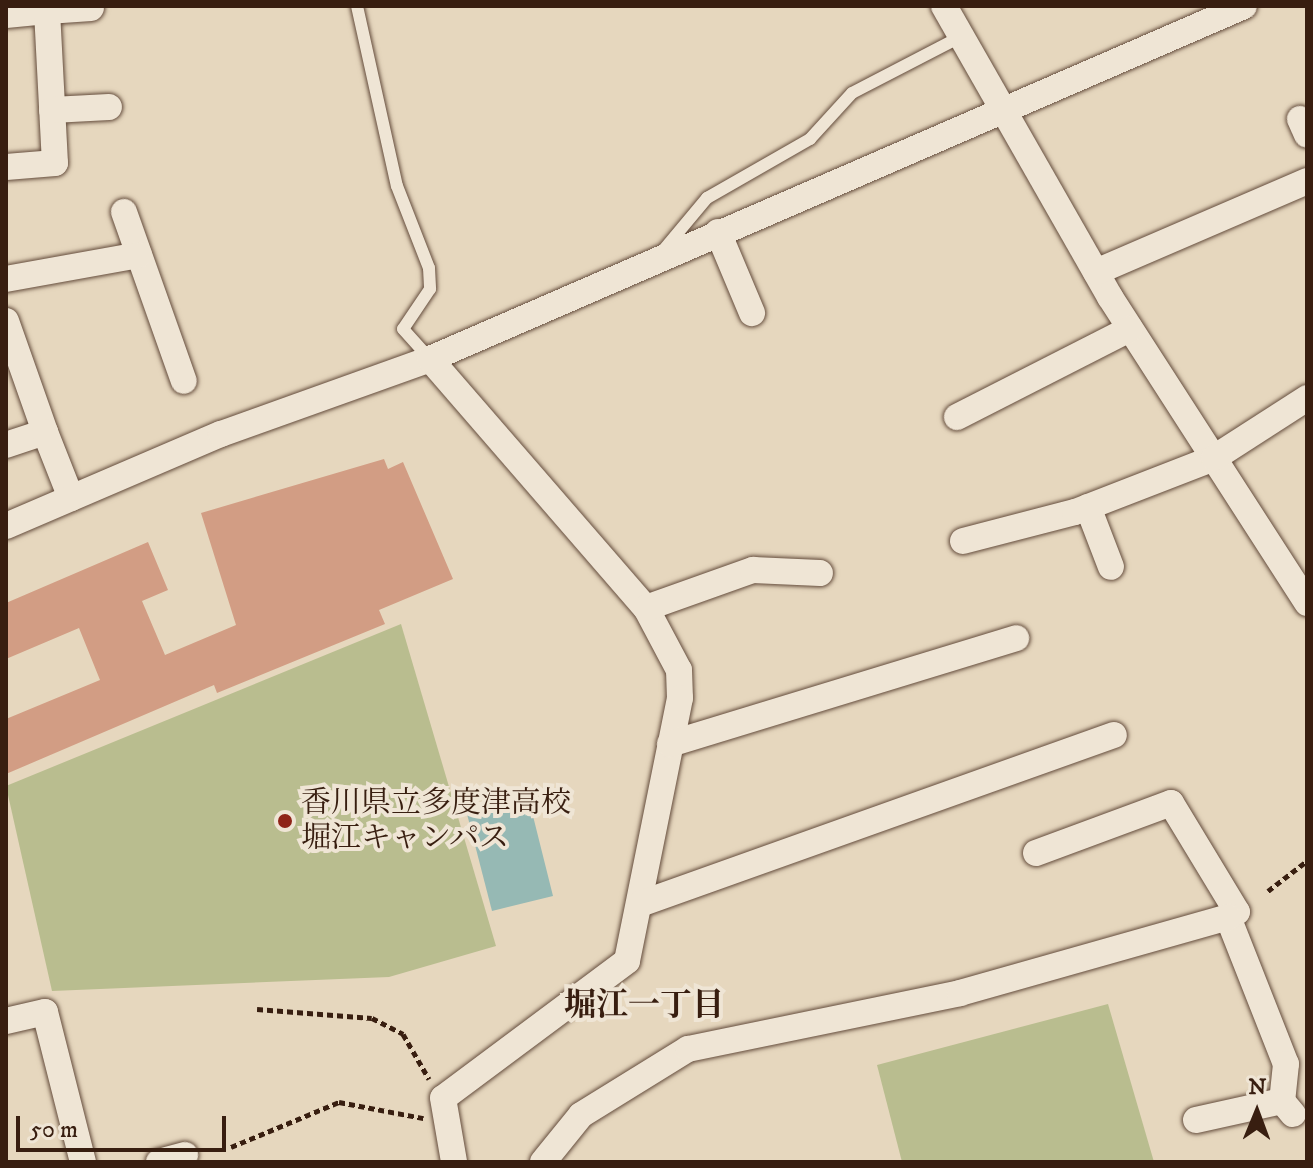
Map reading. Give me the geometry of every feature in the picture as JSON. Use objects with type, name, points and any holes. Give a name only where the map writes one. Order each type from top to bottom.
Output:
[{"type":"street","points":[[944,6],[998,109],[1130,329],[1307,603]]},
{"type":"street","points":[[6,526],[430,359],[998,109],[1244,6]]},
{"type":"street","points":[[6,15],[91,8]]},
{"type":"street","points":[[6,167],[55,163],[47,11]]},
{"type":"street","points":[[52,110],[109,107]]},
{"type":"street","points":[[1096,272],[1207,210],[1307,181]]},
{"type":"street","points":[[124,212],[184,381]]},
{"type":"street","points":[[718,232],[752,313]]},
{"type":"street","points":[[6,279],[139,255]]},
{"type":"street","points":[[6,321],[71,498]]},
{"type":"street","points":[[957,417],[1130,329]]},
{"type":"street","points":[[430,359],[646,608],[679,670],[670,744],[627,961],[444,1106],[454,1162]]},
{"type":"street","points":[[963,541],[1088,507],[1214,458],[1307,398]]},
{"type":"street","points":[[6,445],[45,432]]},
{"type":"street","points":[[1088,507],[1111,567]]},
{"type":"street","points":[[646,608],[753,570],[820,573]]},
{"type":"street","points":[[670,744],[1016,638]]},
{"type":"street","points":[[640,904],[1114,735]]},
{"type":"street","points":[[543,1162],[581,1115],[688,1049],[960,993],[1237,912],[1171,803],[1036,853]]},
{"type":"street","points":[[1196,1120],[1288,1107],[1286,1064],[1228,917]]},
{"type":"street","points":[[6,1021],[45,1012],[83,1162]]},
{"type":"street","points":[[159,1162],[185,1155]]},
{"type":"lane","points":[[357,6],[397,186],[429,268],[430,289],[403,329],[430,359]]},
{"type":"lane","points":[[657,259],[676,226],[707,198],[810,139],[852,93],[960,37]]},
{"type":"path","points":[[1268,891],[1307,861]]},
{"type":"path","points":[[231,1147],[339,1102],[414,1120],[444,1106],[403,1034],[372,1018],[257,1009]]},
{"type":"green space","points":[[401,624],[496,946],[389,977],[52,991],[6,786]]},
{"type":"green space","points":[[1108,1004],[1154,1162],[902,1162],[877,1065]]},
{"type":"water","points":[[529,800],[553,896],[492,911],[467,814]]},
{"type":"building","points":[[384,459],[388,469],[403,462],[453,579],[379,610],[385,624],[217,693],[214,685],[6,774],[6,719],[100,680],[79,628],[6,659],[6,603],[148,542],[168,590],[142,601],[165,655],[236,625],[201,513]]},
{"type":"place","name":"香川県立多度津高校 堀江キャンパス","points":[[285,821]]},
{"type":"district","name":"堀江一丁目","points":[[644,1006]]}]
